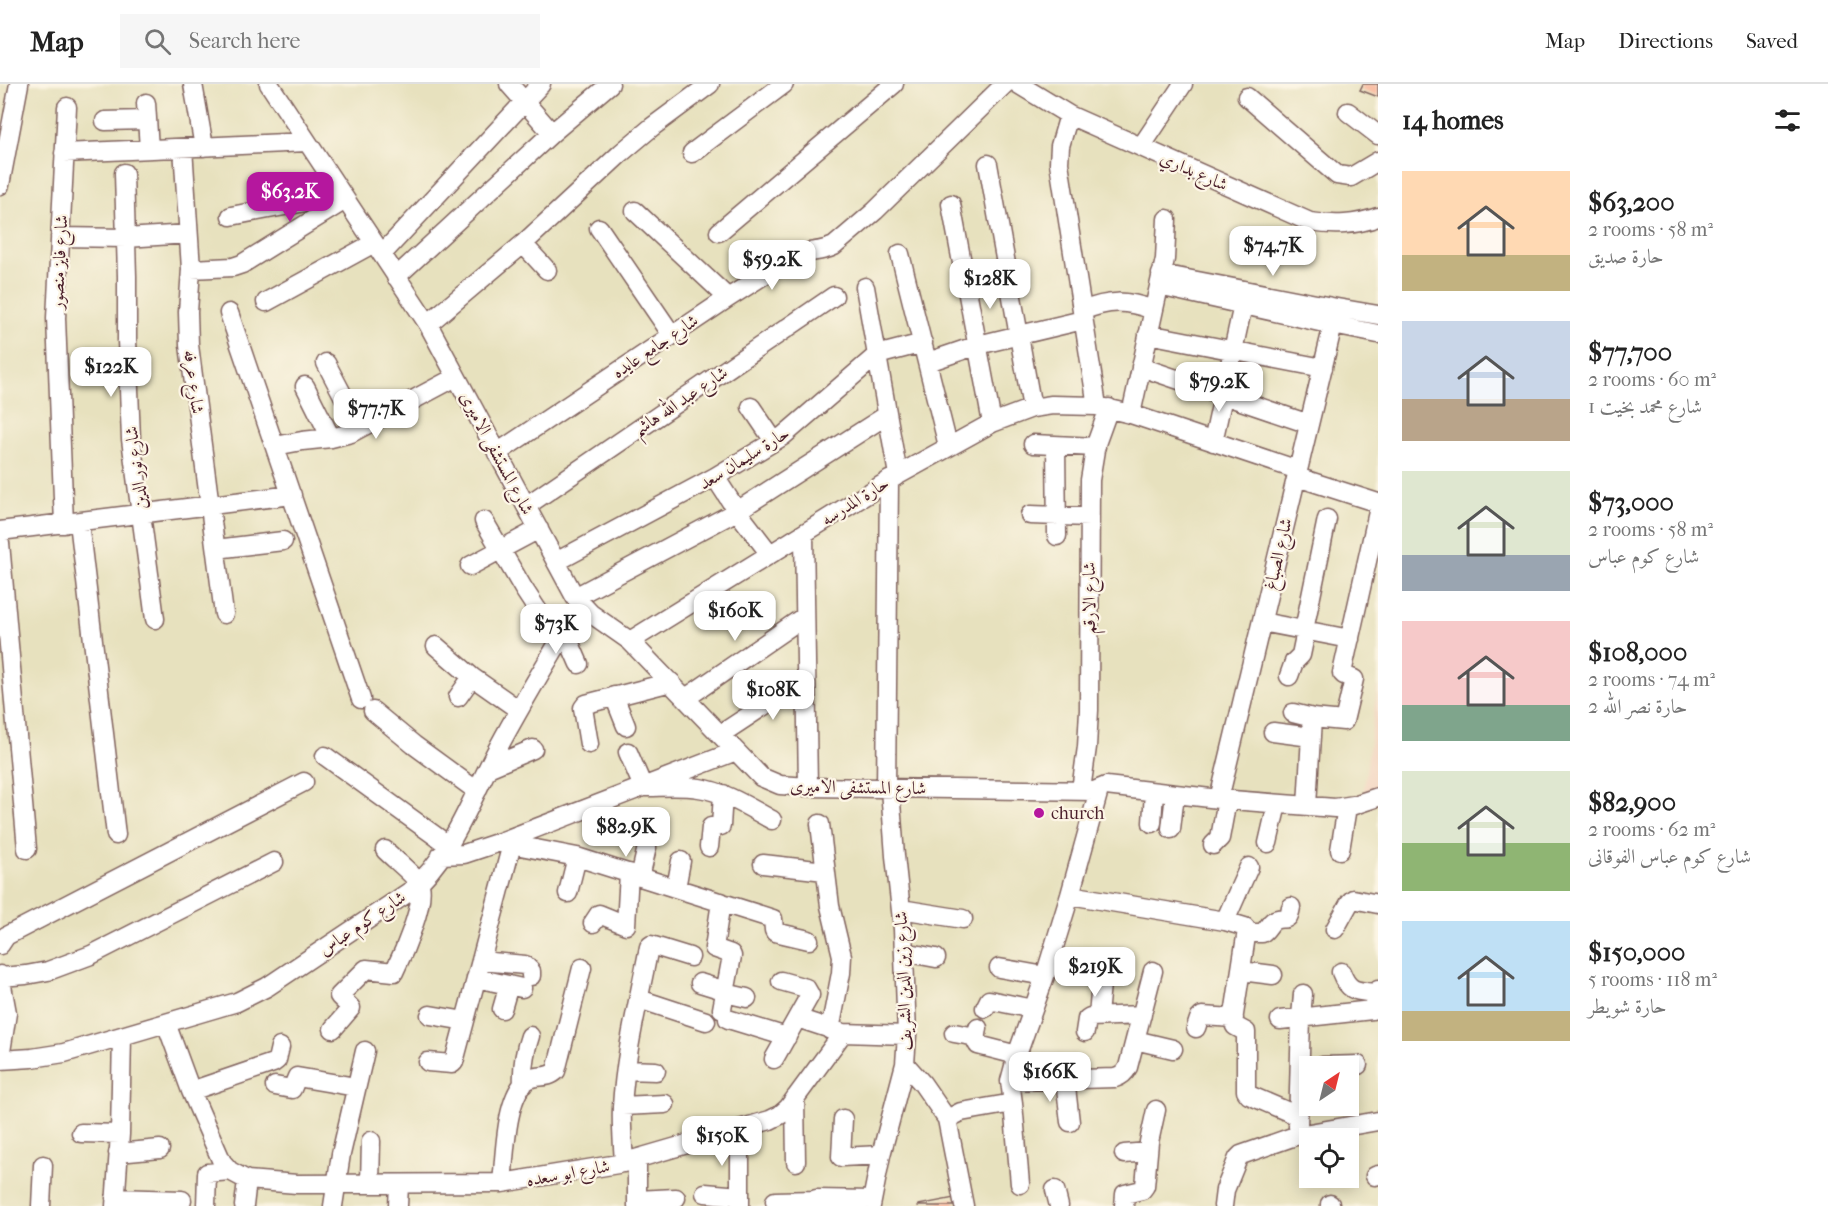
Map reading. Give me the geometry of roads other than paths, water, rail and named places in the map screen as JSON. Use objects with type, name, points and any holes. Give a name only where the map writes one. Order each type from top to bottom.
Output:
[{"type":"street","points":[[0,185],[19,84]]},
{"type":"street","points":[[193,84],[204,147]]},
{"type":"street","name":"شارع المستشفى الاميرى","points":[[268,84],[428,324],[578,601],[590,614],[630,641],[761,777],[780,785],[808,787],[1090,790],[1106,786],[1223,800],[1335,808],[1347,807],[1378,797]]},
{"type":"street","points":[[509,84],[552,133]]},
{"type":"street","points":[[266,302],[378,248],[541,84]]},
{"type":"street","points":[[396,277],[552,133],[610,84]]},
{"type":"street","points":[[428,324],[523,243],[621,153],[711,84]]},
{"type":"street","points":[[692,153],[784,84]]},
{"type":"street","points":[[719,232],[894,84]]},
{"type":"street","name":"شارع جامع عايده","points":[[497,453],[792,257],[800,253],[826,250],[834,246],[875,211],[1005,84]]},
{"type":"street","name":"شارع بداري","points":[[1018,84],[1069,115],[1310,222],[1347,225],[1378,217]]},
{"type":"street","points":[[1141,147],[1177,86]]},
{"type":"street","points":[[1246,97],[1337,175],[1351,177],[1378,161]]},
{"type":"street","name":"شارع فايز منصور","points":[[67,107],[56,318],[71,523],[116,835]]},
{"type":"street","points":[[105,121],[147,112],[149,149]]},
{"type":"street","points":[[1348,112],[1377,130]]},
{"type":"street","points":[[1069,115],[1060,146],[1059,163],[1082,315],[1103,407]]},
{"type":"street","points":[[64,153],[308,142]]},
{"type":"street","name":"شارع عرفه","points":[[183,148],[191,269],[188,312],[189,345],[224,615]]},
{"type":"street","points":[[988,164],[1032,408]]},
{"type":"street","name":"شارع نور الدين","points":[[124,172],[131,439],[155,619]]},
{"type":"street","points":[[231,216],[344,197]]},
{"type":"street","points":[[191,269],[233,267],[242,264],[344,197]]},
{"type":"street","points":[[951,204],[992,423]]},
{"type":"street","points":[[635,211],[728,298]]},
{"type":"street","points":[[1131,414],[1164,259],[1167,219]]},
{"type":"street","points":[[599,228],[672,335]]},
{"type":"street","points":[[60,237],[126,238],[189,234]]},
{"type":"street","points":[[523,243],[547,270]]},
{"type":"street","points":[[900,254],[948,446]]},
{"type":"street","points":[[1160,280],[1244,305],[1335,317],[1378,315]]},
{"type":"street","points":[[1160,280],[1335,317],[1378,334]]},
{"type":"street","name":"شارع زين الدين الشريف","points":[[865,287],[887,416],[894,477],[888,789],[901,909],[907,1035],[905,1064],[881,1155],[872,1203]]},
{"type":"street","name":"شارع عبد الله هاشم","points":[[526,506],[834,296]]},
{"type":"street","points":[[928,362],[1082,315],[1099,304],[1118,302],[1136,304],[1153,310]]},
{"type":"street","points":[[1213,442],[1244,305]]},
{"type":"street","points":[[229,313],[367,705],[414,745],[477,792]]},
{"type":"street","name":"شارع الصباغ","points":[[1213,845],[1220,838],[1223,800],[1262,622],[1335,317]]},
{"type":"street","points":[[1148,334],[1323,368]]},
{"type":"street","name":"حارة سليمان سعد","points":[[556,562],[715,477],[774,441],[800,422],[877,355],[923,343]]},
{"type":"street","points":[[326,363],[360,428]]},
{"type":"street","points":[[1141,368],[1309,424]]},
{"type":"street","points":[[275,446],[341,436],[456,377]]},
{"type":"street","points":[[305,386],[331,438]]},
{"type":"street","name":"حارة المدرسه","points":[[630,641],[894,477],[992,423],[1032,408],[1052,405],[1103,407],[1131,414],[1378,503]]},
{"type":"street","points":[[751,407],[774,441]]},
{"type":"street","name":"شارع الارقم","points":[[1010,1081],[1070,895],[1090,790],[1090,480],[1103,407]]},
{"type":"street","points":[[578,601],[737,511],[887,416]]},
{"type":"street","points":[[1033,444],[1096,447]]},
{"type":"street","points":[[1056,446],[1057,536]]},
{"type":"street","points":[[715,477],[737,511],[770,554]]},
{"type":"street","points":[[0,531],[292,495]]},
{"type":"street","points":[[1293,713],[1313,718],[1344,721],[1354,679],[1342,673],[1378,512]]},
{"type":"street","points":[[1030,515],[1089,517]]},
{"type":"street","points":[[1289,676],[1294,662],[1301,655],[1327,519]]},
{"type":"street","points":[[484,521],[523,588],[562,637],[579,664]]},
{"type":"street","points":[[470,566],[538,529]]},
{"type":"street","points":[[804,534],[808,787]]},
{"type":"street","points":[[216,549],[283,541]]},
{"type":"street","points":[[0,543],[27,849]]},
{"type":"street","name":"شارع كوم عباس","points":[[0,1059],[32,1058],[64,1053],[237,1002],[252,995],[419,884],[444,850],[477,792],[519,710],[562,637],[578,601]]},
{"type":"street","points":[[686,698],[805,616]]},
{"type":"street","points":[[1262,622],[1350,639]]},
{"type":"street","points":[[436,646],[472,677],[519,710]]},
{"type":"street","points":[[458,697],[472,677]]},
{"type":"street","points":[[721,734],[806,678]]},
{"type":"street","points":[[590,744],[584,706],[588,703],[671,682]]},
{"type":"street","points":[[614,696],[626,726]]},
{"type":"street","points":[[1307,806],[1313,718]]},
{"type":"street","points":[[1273,732],[1311,737]]},
{"type":"street","points":[[488,768],[533,749]]},
{"type":"street","points":[[325,756],[444,850],[464,854],[506,843],[736,751]]},
{"type":"street","points":[[628,752],[643,787]]},
{"type":"street","points":[[0,945],[6,936],[304,782]]},
{"type":"street","points":[[643,787],[686,786],[723,794],[772,820]]},
{"type":"street","points":[[1152,823],[1154,792]]},
{"type":"street","points":[[709,847],[711,827],[721,826],[723,794]]},
{"type":"street","points":[[1171,829],[1175,794]]},
{"type":"street","points":[[1268,843],[1277,804]]},
{"type":"street","points":[[1340,850],[1347,807]]},
{"type":"street","points":[[820,824],[830,906],[842,965],[836,1031]]},
{"type":"street","points":[[506,843],[577,857],[721,902],[773,919],[775,932],[809,940]]},
{"type":"street","points":[[428,1062],[452,1064],[454,1062],[478,969],[506,843]]},
{"type":"street","points":[[593,923],[599,914],[626,925],[635,875],[647,847]]},
{"type":"street","points":[[333,1029],[351,1008],[339,996],[366,969],[395,971],[420,907],[422,896],[419,884],[385,850]]},
{"type":"street","points":[[568,893],[577,857]]},
{"type":"street","points":[[676,888],[681,861]]},
{"type":"street","points":[[0,1059],[7,1013],[0,976],[48,971],[91,955],[274,862]]},
{"type":"street","points":[[763,864],[825,872]]},
{"type":"street","points":[[1225,921],[1249,867]]},
{"type":"street","points":[[1070,895],[1225,921],[1245,927],[1247,933],[1234,1018],[1236,1026],[1246,1032],[1247,1093],[1298,1116]]},
{"type":"street","points":[[1335,928],[1353,899],[1378,904]]},
{"type":"street","points":[[721,902],[714,948],[732,955],[725,1003]]},
{"type":"street","points":[[1247,933],[1262,933],[1275,920],[1287,919],[1291,907]]},
{"type":"street","points":[[901,909],[963,919]]},
{"type":"street","points":[[676,1198],[637,1203],[631,1161],[622,1132],[622,1106],[626,1070],[650,946],[690,957]]},
{"type":"street","points":[[904,952],[936,958]]},
{"type":"street","points":[[478,969],[525,965],[531,970],[502,1009]]},
{"type":"street","points":[[502,1183],[508,1123],[516,1098],[530,1078],[549,1076],[556,1071],[582,968]]},
{"type":"street","points":[[999,968],[1045,976]]},
{"type":"street","points":[[478,969],[521,983]]},
{"type":"street","points":[[1020,1184],[1010,1081],[1121,1076],[1128,1067],[1154,971]]},
{"type":"street","points":[[1241,971],[1273,975]]},
{"type":"street","points":[[1341,972],[1345,983],[1350,988],[1375,1004]]},
{"type":"street","points":[[774,1059],[810,995],[806,988],[781,981]]},
{"type":"street","points":[[700,983],[748,1025],[787,1037]]},
{"type":"street","points":[[1098,1015],[1101,984]]},
{"type":"street","points":[[1303,994],[1301,1017],[1303,1056]]},
{"type":"street","points":[[639,999],[706,1021]]},
{"type":"street","points":[[985,1008],[989,1000],[1033,1009]]},
{"type":"street","points":[[725,1003],[749,1002],[748,1025]]},
{"type":"street","points":[[1280,1020],[1375,1004]]},
{"type":"street","points":[[1085,1032],[1087,1019],[1098,1015],[1142,1014]]},
{"type":"street","points":[[430,1015],[465,1021]]},
{"type":"street","points":[[1196,1028],[1202,1016],[1234,1018]]},
{"type":"street","points":[[797,1018],[836,1031],[907,1035]]},
{"type":"street","points":[[166,1023],[217,1152],[230,1172]]},
{"type":"street","name":"شارع ابو سعده","points":[[230,1172],[247,1180],[278,1184],[502,1183],[631,1161],[770,1120],[780,1115],[795,1098],[836,1031]]},
{"type":"street","points":[[954,1033],[978,1032],[977,1043],[980,1046],[1017,1055]]},
{"type":"street","points":[[122,1036],[120,1134],[115,1202],[182,1200]]},
{"type":"street","points":[[523,1085],[522,1065],[530,1036]]},
{"type":"street","points":[[1135,1040],[1173,1050]]},
{"type":"street","points":[[191,1091],[273,1063],[277,1060],[280,1047]]},
{"type":"street","points":[[333,1206],[365,1051]]},
{"type":"street","points":[[905,1064],[922,1083],[947,1119],[964,1206]]},
{"type":"street","points":[[626,1070],[656,1071]]},
{"type":"street","points":[[275,1086],[292,1089],[297,1077],[356,1087]]},
{"type":"street","points":[[1065,1079],[1070,1122]]},
{"type":"street","points":[[795,1098],[796,1162]]},
{"type":"street","points":[[947,1119],[961,1112],[1013,1102]]},
{"type":"street","points":[[622,1106],[665,1104]]},
{"type":"street","points":[[1298,1135],[1299,1108]]},
{"type":"street","points":[[1124,1206],[1125,1194],[1142,1190],[1145,1186],[1148,1152],[1156,1110]]},
{"type":"street","points":[[843,1119],[841,1157],[881,1155]]},
{"type":"street","points":[[1223,1206],[1225,1190],[1241,1155],[1298,1135],[1378,1121]]},
{"type":"street","points":[[705,1192],[740,1201],[740,1129]]},
{"type":"street","points":[[81,1133],[120,1134]]},
{"type":"street","points":[[370,1184],[371,1141]]},
{"type":"street","points":[[118,1153],[160,1149]]},
{"type":"street","points":[[1124,1154],[1148,1152]]},
{"type":"street","points":[[41,1206],[43,1165]]},
{"type":"street","points":[[206,1206],[207,1173],[230,1172]]},
{"type":"street","points":[[244,1206],[247,1180]]},
{"type":"street","points":[[398,1206],[399,1184]]},
{"type":"street","points":[[775,1201],[872,1203]]},
{"type":"place","name":"church","points":[[1039,813]]}]
